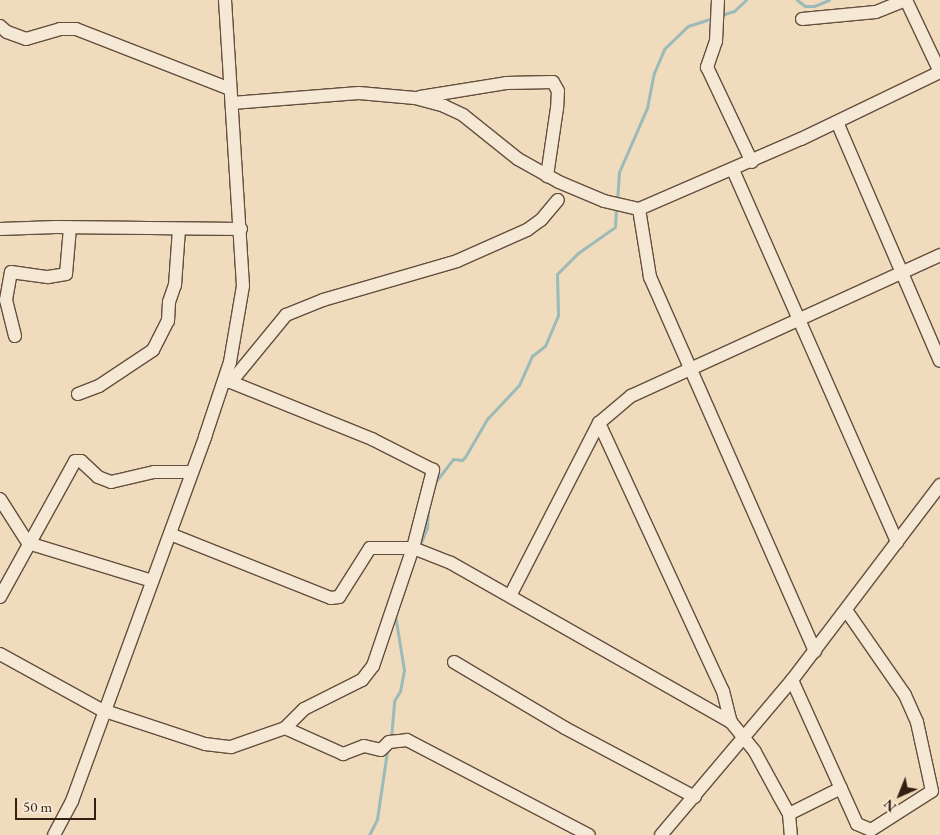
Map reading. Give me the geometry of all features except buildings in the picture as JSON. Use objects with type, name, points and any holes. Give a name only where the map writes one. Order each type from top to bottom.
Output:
[{"type":"street","points":[[54,835],[72,801],[102,710],[227,382],[243,286],[241,229],[225,0]]},
{"type":"street","points":[[718,0],[716,41],[707,66],[752,162]]},
{"type":"street","points":[[232,104],[360,93],[415,98],[444,106],[463,116],[518,159],[553,179],[584,194],[635,209],[752,162],[940,72],[905,0],[876,12],[802,19]]},
{"type":"street","points":[[0,26],[7,32],[26,39],[60,29],[76,30],[230,89]]},
{"type":"street","points":[[415,98],[506,83],[553,82],[556,85],[557,99],[553,179],[558,200]]},
{"type":"street","points":[[837,122],[940,361]]},
{"type":"street","points":[[734,170],[797,319],[897,542]]},
{"type":"street","points":[[227,382],[286,315],[323,300],[474,254],[527,230],[541,220],[558,200],[584,194]]},
{"type":"street","points":[[635,209],[650,277],[692,366],[815,651]]},
{"type":"street","points":[[15,336],[6,300],[11,272],[48,277],[66,274],[70,228]]},
{"type":"street","points":[[78,394],[99,386],[153,350],[168,321],[169,302],[175,285],[178,228]]},
{"type":"street","points":[[0,229],[241,229]]},
{"type":"street","points":[[510,596],[599,423],[631,396],[692,366],[940,255]]},
{"type":"street","points":[[0,654],[102,710],[205,744],[231,747],[285,728],[304,709],[362,680],[373,666],[417,549],[433,470],[372,439],[227,382]]},
{"type":"street","points":[[599,423],[723,691],[731,722]]},
{"type":"street","points":[[0,597],[28,543],[46,517],[75,461],[82,461],[98,477],[110,482],[154,472],[192,472]]},
{"type":"street","points":[[667,832],[745,739],[815,651],[940,485]]},
{"type":"street","points":[[0,499],[28,543],[152,581]]},
{"type":"street","points":[[170,534],[331,598],[339,598],[370,548],[417,549],[451,563],[731,722],[745,739],[789,814],[791,835]]},
{"type":"street","points":[[792,680],[858,824],[871,830],[928,796],[933,784],[917,722],[905,695],[846,610]]},
{"type":"street","points":[[454,662],[565,728],[695,797]]},
{"type":"street","points":[[285,728],[343,754],[364,746],[381,750],[389,742],[407,740],[589,835]]},
{"type":"street","points":[[789,814],[841,788]]},
{"type":"waterway","points":[[721,15],[734,11],[746,0]]},
{"type":"waterway","points":[[797,0],[805,6],[814,6],[829,0]]},
{"type":"waterway","points":[[617,201],[619,172],[647,108],[654,73],[664,49],[688,26],[713,18]]},
{"type":"waterway","points":[[436,481],[453,459],[462,460],[465,457],[487,419],[519,385],[532,356],[545,346],[558,315],[557,274],[578,253],[615,227],[616,207]]},
{"type":"waterway","points":[[420,545],[427,528],[428,510]]},
{"type":"waterway","points":[[391,738],[394,701],[400,691],[404,670],[395,615]]},
{"type":"waterway","points":[[369,835],[377,819],[387,751]]}]
